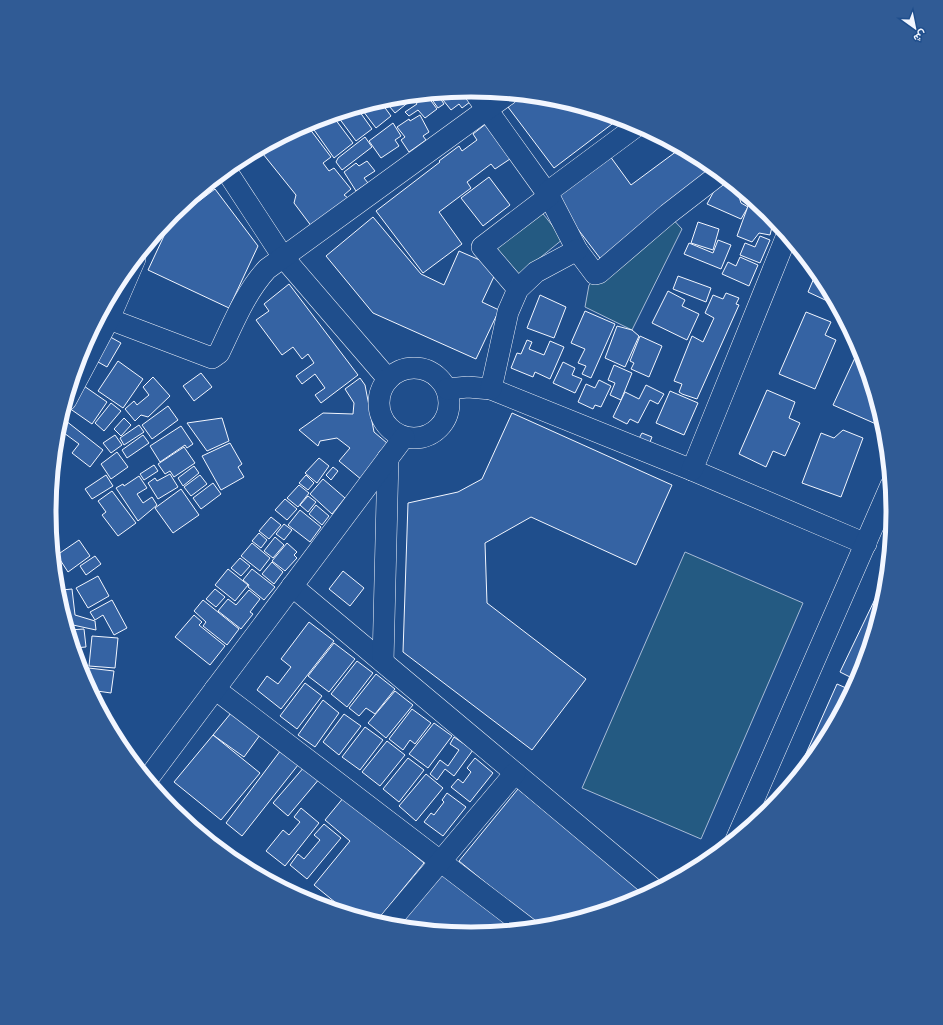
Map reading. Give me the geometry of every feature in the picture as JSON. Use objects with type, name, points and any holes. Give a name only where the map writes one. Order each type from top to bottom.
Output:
[{"type":"street","points":[[478,97],[549,196],[577,250],[594,273],[599,273],[668,214],[716,177]]},
{"type":"street","points":[[109,319],[215,358],[257,280],[268,269],[503,98]]},
{"type":"street","points":[[518,289],[482,247],[549,196],[549,191],[632,129]]},
{"type":"street","points":[[230,175],[283,257],[388,379]]},
{"type":"street","points":[[692,470],[785,240]]},
{"type":"street","points":[[490,390],[508,312],[518,289],[536,272],[577,250]]},
{"type":"street","points":[[80,373],[109,319],[123,288]]},
{"type":"street","points":[[420,368],[436,375],[447,389],[450,406],[447,417],[440,427],[426,437],[404,437],[388,427],[380,412],[380,394],[388,379],[403,370],[420,368]]},
{"type":"street","points":[[447,389],[468,388],[490,390],[692,470],[866,544]]},
{"type":"street","points":[[150,775],[404,437]]},
{"type":"street","points":[[383,662],[388,458]]},
{"type":"street","points":[[741,828],[886,496]]},
{"type":"street","points":[[292,586],[651,887]]},
{"type":"street","points":[[215,689],[523,924]]},
{"type":"street","points":[[391,920],[515,773]]},
{"type":"shaded area","points":[[536,205],[563,239],[514,279],[486,245]]},
{"type":"shaded area","points":[[668,214],[682,229],[632,330],[585,307],[589,285]]},
{"type":"shaded area","points":[[685,552],[803,603],[701,839],[582,788]]},
{"type":"building","points":[[472,97],[474,99],[462,108],[459,104],[451,110],[443,100],[445,98]]},
{"type":"building","points":[[440,98],[444,104],[438,108],[432,99]]},
{"type":"building","points":[[430,100],[437,109],[425,118],[418,110],[409,116],[405,112],[417,104],[415,101]]},
{"type":"building","points":[[517,100],[526,101],[579,111],[614,122],[554,168],[508,107]]},
{"type":"building","points":[[408,102],[395,113],[389,105]]},
{"type":"building","points":[[384,106],[391,116],[376,128],[363,111]]},
{"type":"building","points":[[360,112],[372,129],[356,141],[339,119]]},
{"type":"building","points":[[420,115],[429,132],[423,136],[426,140],[409,152],[401,140],[405,137],[397,127],[409,119],[410,121]]},
{"type":"building","points":[[336,120],[353,143],[334,158],[313,129]]},
{"type":"building","points":[[393,123],[401,136],[395,140],[399,146],[381,158],[369,141]]},
{"type":"building","points":[[487,123],[513,157],[495,169],[491,164],[467,182],[471,188],[439,212],[462,244],[423,273],[376,211],[459,146],[462,151],[477,140],[473,134]]},
{"type":"building","points":[[310,130],[331,157],[323,163],[329,171],[334,168],[351,189],[344,195],[348,198],[312,227],[294,203],[296,195],[263,154]]},
{"type":"building","points":[[365,137],[372,147],[342,170],[336,162],[338,158]]},
{"type":"building","points":[[607,152],[631,185],[676,152],[712,174],[603,262],[551,194]]},
{"type":"building","points":[[367,161],[375,171],[364,178],[368,183],[356,191],[344,172],[356,163],[359,166]]},
{"type":"building","points":[[489,177],[510,205],[483,226],[461,198]]},
{"type":"building","points":[[725,184],[738,195],[741,203],[748,207],[741,219],[707,204],[714,191]]},
{"type":"building","points":[[215,189],[258,246],[229,308],[148,270],[166,232],[189,209]]},
{"type":"building","points":[[749,204],[772,226],[770,235],[759,233],[752,242],[737,236]]},
{"type":"building","points":[[373,217],[421,274],[444,285],[459,251],[498,268],[482,302],[499,310],[476,359],[373,313],[326,256]]},
{"type":"building","points":[[698,222],[719,229],[713,250],[691,243]]},
{"type":"building","points":[[760,236],[770,240],[760,263],[740,255],[745,243],[755,247]]},
{"type":"building","points":[[718,240],[731,245],[721,269],[684,254],[689,243],[713,253]]},
{"type":"building","points":[[740,257],[758,265],[749,286],[722,274],[728,262],[736,266]]},
{"type":"building","points":[[678,276],[711,288],[706,302],[673,289]]},
{"type":"building","points":[[814,278],[829,302],[808,292]]},
{"type":"building","points":[[289,284],[358,375],[321,403],[315,395],[325,388],[315,374],[302,384],[296,376],[314,363],[308,354],[302,359],[293,347],[282,355],[256,320],[269,311],[264,304]]},
{"type":"building","points":[[668,291],[685,300],[682,306],[699,314],[687,340],[652,323]]},
{"type":"building","points":[[726,293],[739,298],[736,304],[739,305],[697,399],[682,394],[679,392],[682,384],[674,381],[692,336],[703,342],[714,318],[705,313],[713,295],[723,299]]},
{"type":"building","points":[[540,295],[566,307],[554,338],[527,328]]},
{"type":"building","points":[[585,311],[615,324],[591,378],[582,374],[586,366],[578,363],[585,349],[571,343]]},
{"type":"building","points":[[806,312],[831,322],[825,335],[836,340],[815,389],[779,374]]},
{"type":"building","points":[[617,326],[632,330],[639,336],[625,367],[605,358]]},
{"type":"building","points":[[105,334],[121,343],[107,367],[91,358]]},
{"type":"building","points":[[640,336],[662,346],[649,377],[631,369],[634,363],[630,361]]},
{"type":"building","points":[[527,340],[532,342],[529,349],[544,355],[550,341],[564,347],[550,379],[535,372],[533,377],[511,368],[517,353],[521,354]]},
{"type":"building","points":[[856,356],[873,405],[877,422],[876,424],[833,405]]},
{"type":"building","points":[[118,361],[143,379],[123,408],[98,391]]},
{"type":"building","points":[[563,362],[575,368],[572,375],[582,379],[575,393],[553,383]]},
{"type":"building","points":[[614,365],[632,373],[621,400],[610,395],[615,383],[608,380]]},
{"type":"building","points":[[201,373],[212,387],[194,401],[183,386]]},
{"type":"building","points":[[153,377],[170,396],[148,417],[141,415],[135,421],[125,409],[134,401],[137,405],[149,395],[143,387]]},
{"type":"building","points":[[360,378],[365,385],[374,432],[387,443],[362,480],[339,461],[350,448],[337,438],[320,441],[318,446],[299,430],[323,413],[353,414],[354,403],[345,389]]},
{"type":"building","points":[[599,380],[611,386],[601,407],[595,405],[593,409],[578,402],[586,384],[595,388]]},
{"type":"building","points":[[646,385],[664,394],[658,404],[650,400],[638,423],[630,419],[627,424],[613,417],[625,392],[639,399]]},
{"type":"building","points":[[84,386],[107,402],[92,424],[69,407]]},
{"type":"building","points":[[767,390],[795,402],[789,418],[800,423],[785,456],[773,451],[766,467],[739,454]]},
{"type":"building","points":[[670,391],[698,403],[684,435],[656,423]]},
{"type":"building","points":[[111,403],[121,411],[104,431],[95,423]]},
{"type":"building","points":[[168,406],[178,420],[152,439],[142,425]]},
{"type":"building","points":[[512,413],[672,485],[636,565],[531,517],[485,543],[487,603],[586,679],[532,750],[403,652],[408,503],[458,492],[482,479]]},
{"type":"building","points":[[124,418],[131,425],[121,436],[114,429]]},
{"type":"building","points":[[222,418],[229,441],[207,451],[187,423]]},
{"type":"building","points":[[66,421],[103,450],[90,467],[72,453],[79,444],[64,433]]},
{"type":"building","points":[[139,425],[144,432],[124,445],[120,438]]},
{"type":"building","points":[[181,426],[193,444],[187,448],[185,445],[160,462],[150,446]]},
{"type":"building","points":[[843,430],[863,438],[841,497],[802,483],[821,433],[834,438]]},
{"type":"building","points":[[642,433],[652,437],[648,447],[637,442]]},
{"type":"building","points":[[115,435],[122,445],[111,453],[103,443]]},
{"type":"building","points":[[143,435],[149,443],[127,458],[122,450]]},
{"type":"building","points":[[230,443],[242,464],[238,467],[244,477],[221,490],[202,456]]},
{"type":"building","points":[[184,447],[195,463],[174,477],[170,471],[165,474],[158,464]]},
{"type":"building","points":[[117,452],[128,467],[111,479],[101,464]]},
{"type":"building","points":[[319,458],[329,466],[317,483],[305,473]]},
{"type":"building","points":[[154,465],[158,471],[144,480],[140,474]]},
{"type":"building","points":[[194,466],[199,473],[183,486],[178,478]]},
{"type":"building","points":[[333,467],[338,471],[331,480],[326,475]]},
{"type":"building","points":[[170,474],[178,487],[158,499],[148,483],[155,478],[157,481]]},
{"type":"building","points":[[106,475],[113,486],[92,499],[85,489]]},
{"type":"building","points":[[200,475],[207,484],[191,496],[184,487]]},
{"type":"building","points":[[306,475],[314,483],[308,490],[299,483]]},
{"type":"building","points":[[139,476],[147,488],[137,494],[143,503],[152,497],[157,505],[138,521],[116,488],[123,484],[124,486]]},
{"type":"building","points":[[323,479],[345,498],[332,514],[310,494]]},
{"type":"building","points":[[213,483],[221,494],[201,509],[193,498]]},
{"type":"building","points":[[299,485],[309,493],[298,507],[287,498]]},
{"type":"building","points":[[181,489],[199,515],[173,533],[155,508]]},
{"type":"building","points":[[112,491],[136,523],[118,536],[102,515],[106,512],[98,501]]},
{"type":"building","points":[[308,496],[316,502],[308,512],[300,505]]},
{"type":"building","points":[[285,499],[297,509],[287,520],[275,510]]},
{"type":"building","points":[[316,505],[329,516],[322,525],[309,514]]},
{"type":"building","points":[[300,510],[321,527],[310,542],[288,525]]},
{"type":"building","points":[[271,517],[281,525],[269,539],[259,531]]},
{"type":"building","points":[[284,524],[292,530],[284,540],[276,534]]},
{"type":"building","points":[[259,533],[267,540],[261,548],[252,541]]},
{"type":"building","points":[[275,537],[284,545],[273,558],[264,551]]},
{"type":"building","points":[[79,540],[90,556],[68,572],[59,558],[59,554]]},
{"type":"building","points":[[252,543],[270,558],[260,571],[241,556]]},
{"type":"building","points":[[287,543],[297,552],[294,555],[297,558],[285,571],[272,561]]},
{"type":"building","points":[[95,556],[101,564],[86,575],[80,566]]},
{"type":"building","points":[[240,558],[250,566],[241,576],[231,568]]},
{"type":"building","points":[[272,562],[283,572],[274,584],[262,574]]},
{"type":"building","points":[[228,569],[248,585],[235,601],[215,585]]},
{"type":"building","points":[[252,569],[275,587],[264,600],[248,587],[249,585],[243,580]]},
{"type":"building","points":[[343,571],[364,588],[350,606],[329,589]]},
{"type":"building","points":[[98,576],[109,596],[88,608],[76,588]]},
{"type":"building","points":[[72,589],[75,615],[95,621],[96,630],[73,625],[71,623],[63,590]]},
{"type":"building","points":[[215,589],[225,597],[216,607],[206,599]]},
{"type":"building","points":[[249,590],[260,599],[250,612],[253,614],[241,629],[218,611],[228,599],[236,605]]},
{"type":"building","points":[[877,595],[879,596],[865,646],[852,678],[840,672]]},
{"type":"building","points":[[112,600],[127,628],[114,635],[103,615],[95,620],[90,612]]},
{"type":"building","points":[[203,600],[239,629],[227,645],[203,626],[206,622],[194,611]]},
{"type":"building","points":[[194,615],[202,622],[199,625],[225,646],[210,665],[175,637]]},
{"type":"building","points":[[309,622],[334,641],[281,709],[257,690],[267,676],[278,684],[291,667],[281,659]]},
{"type":"building","points":[[84,629],[86,647],[79,648],[73,630]]},
{"type":"building","points":[[92,636],[118,638],[115,668],[89,666]]},
{"type":"building","points":[[334,643],[355,659],[329,692],[308,676]]},
{"type":"building","points":[[357,661],[373,673],[347,707],[331,694]]},
{"type":"building","points":[[86,668],[114,671],[111,693],[97,691]]},
{"type":"building","points":[[376,674],[395,689],[375,714],[366,708],[359,716],[349,708]]},
{"type":"building","points":[[305,683],[322,696],[297,729],[280,716]]},
{"type":"building","points":[[837,684],[847,689],[817,743],[805,759],[804,758]]},
{"type":"building","points":[[395,691],[413,705],[386,738],[368,723]]},
{"type":"building","points":[[323,700],[339,713],[315,747],[298,735]]},
{"type":"building","points":[[412,709],[431,723],[415,744],[410,740],[403,750],[389,739]]},
{"type":"building","points":[[231,713],[260,735],[244,757],[213,735]]},
{"type":"building","points":[[344,714],[361,726],[339,755],[323,742]]},
{"type":"building","points":[[434,723],[452,736],[428,768],[409,754]]},
{"type":"building","points":[[365,727],[383,740],[360,770],[342,757]]},
{"type":"building","points":[[213,735],[260,773],[221,820],[174,782]]},
{"type":"building","points":[[454,737],[473,750],[454,776],[445,769],[437,780],[430,774],[440,760],[448,766],[459,750],[450,744]]},
{"type":"building","points":[[387,741],[405,755],[380,786],[362,772]]},
{"type":"building","points":[[281,750],[298,765],[242,836],[226,823]]},
{"type":"building","points":[[408,758],[424,770],[399,802],[383,789]]},
{"type":"building","points":[[475,758],[493,773],[470,802],[451,787],[458,779],[463,783],[471,772],[467,768]]},
{"type":"building","points":[[305,766],[320,778],[288,816],[273,803]]},
{"type":"building","points":[[426,774],[443,788],[416,821],[399,806]]},
{"type":"building","points":[[518,789],[639,889],[634,895],[605,906],[579,914],[535,923],[459,861]]},
{"type":"building","points":[[447,793],[466,807],[443,836],[424,822],[431,813],[434,815],[444,802],[442,800]]},
{"type":"building","points":[[344,797],[424,863],[379,918],[341,907],[314,885],[350,841],[325,820]]},
{"type":"building","points":[[301,808],[319,823],[285,866],[266,851],[283,830],[289,835],[300,822],[294,817]]},
{"type":"building","points":[[324,824],[341,838],[307,879],[290,865],[298,854],[304,859],[320,840],[314,835]]},
{"type":"building","points":[[441,873],[509,926],[472,928],[444,927],[403,922]]}]
